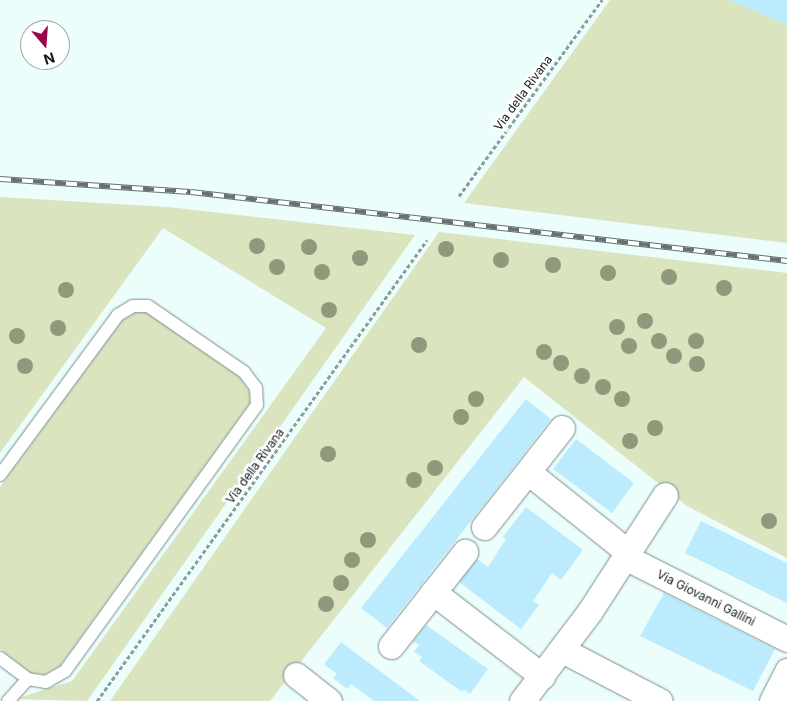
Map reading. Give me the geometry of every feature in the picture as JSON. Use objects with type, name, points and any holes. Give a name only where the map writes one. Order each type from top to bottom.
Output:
[{"type":"street","points":[[484,527],[562,428]]},
{"type":"street","name":"Via Giovanni Gallini","points":[[528,472],[626,555],[787,639]]},
{"type":"street","points":[[522,701],[562,650],[665,495]]},
{"type":"street","points":[[391,646],[465,552]]},
{"type":"street","points":[[433,592],[542,676]]},
{"type":"street","points":[[562,650],[660,701]]},
{"type":"street","points":[[772,701],[787,671]]},
{"type":"street","points":[[296,675],[329,701]]},
{"type":"lane","points":[[0,476],[118,315],[134,306],[148,306],[244,372],[256,388],[257,405],[65,671],[46,682],[28,679],[0,658]]},
{"type":"lane","points":[[8,701],[28,679]]},
{"type":"path","name":"Via della Rivana","points":[[459,196],[602,0]]},
{"type":"path","name":"Via della Rivana","points":[[97,701],[427,240]]},
{"type":"green space","points":[[610,0],[787,0],[787,243],[464,203]]},
{"type":"green space","points":[[0,197],[168,207],[415,235],[87,701],[15,699],[72,681],[326,328],[163,228],[0,453]]},
{"type":"green space","points":[[439,232],[787,273],[787,558],[687,506],[524,377],[270,701],[110,701]]},
{"type":"green space","points":[[146,312],[239,376],[249,391],[250,403],[60,666],[44,675],[31,673],[0,649],[0,487],[122,320],[135,313]]},
{"type":"building","points":[[729,0],[787,0],[787,25]]},
{"type":"building","points":[[526,399],[551,419],[387,628],[361,608]]},
{"type":"building","points":[[576,439],[634,483],[612,513],[553,469]]},
{"type":"building","points":[[526,507],[583,550],[561,580],[552,573],[533,601],[539,605],[521,629],[459,582],[477,559],[488,567],[506,539],[503,537]]},
{"type":"building","points":[[701,521],[787,563],[787,603],[685,553]]},
{"type":"building","points":[[664,593],[775,649],[753,691],[640,636]]},
{"type":"building","points":[[426,625],[488,669],[470,694],[464,689],[462,692],[419,661],[422,657],[414,652],[419,645],[413,641]]},
{"type":"building","points":[[341,642],[420,701],[374,701],[351,684],[347,689],[333,678],[337,674],[324,664]]},
{"type":"railway","points":[[0,179],[191,192],[787,261]]}]
